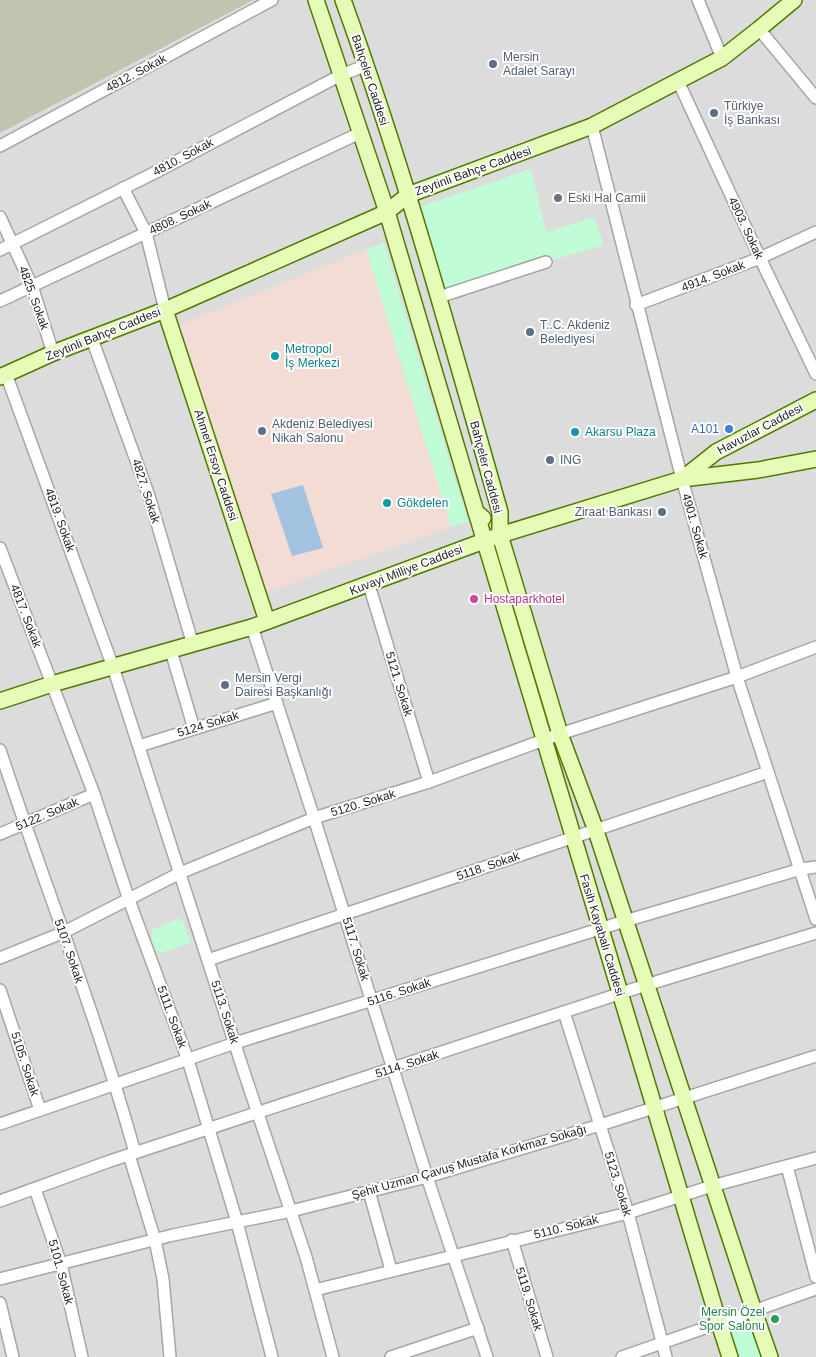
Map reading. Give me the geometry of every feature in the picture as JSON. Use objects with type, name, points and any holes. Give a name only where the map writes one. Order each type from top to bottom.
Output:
[{"type":"street","name":"4812. Sokak","points":[[0,146],[272,0]]},
{"type":"street","name":"Bahçeler Caddesi","points":[[316,0],[387,212],[476,512],[500,535]]},
{"type":"street","name":"Bahçeler Caddesi","points":[[343,0],[367,65],[439,297],[500,512],[500,535]]},
{"type":"street","points":[[698,0],[722,58]]},
{"type":"street","name":"Zeytinli Bahçe Caddesi","points":[[3,375],[53,353],[165,310],[387,212],[408,195],[592,126],[722,58],[794,0]]},
{"type":"street","points":[[760,29],[816,98]]},
{"type":"street","name":"4810. Sokak","points":[[0,250],[340,75],[367,65]]},
{"type":"street","name":"4903. Sokak","points":[[678,81],[816,374]]},
{"type":"street","name":"4901. Sokak","points":[[592,126],[682,480],[737,677],[816,919]]},
{"type":"street","name":"4808. Sokak","points":[[0,301],[360,133]]},
{"type":"street","points":[[123,188],[146,233],[165,310]]},
{"type":"street","name":"4825. Sokak","points":[[0,217],[32,286],[53,353]]},
{"type":"street","name":"4914. Sokak","points":[[636,305],[760,258],[816,232]]},
{"type":"street","points":[[439,297],[546,262]]},
{"type":"street","name":"Ahmet Ersoy Caddesi","points":[[165,310],[267,621]]},
{"type":"street","name":"4827. Sokak","points":[[92,339],[149,496],[193,645]]},
{"type":"street","name":"4819. Sokak","points":[[3,375],[113,667]]},
{"type":"street","name":"Havuzlar Caddesi","points":[[682,480],[716,452],[816,400]]},
{"type":"street","name":"Kuvayi Milliye Caddesi","points":[[0,701],[52,684],[252,627],[500,535],[682,480],[758,470],[816,459]]},
{"type":"street","name":"Fasih Kayabalı Caddesi","points":[[476,512],[680,1196],[730,1357]]},
{"type":"street","name":"Fasih Kayabalı Caddesi","points":[[500,535],[560,734],[595,828],[770,1357]]},
{"type":"street","name":"4817. Sokak","points":[[0,548],[52,684]]},
{"type":"street","name":"5121. Sokak","points":[[369,585],[429,782]]},
{"type":"street","name":"5117. Sokak","points":[[252,627],[427,1177],[487,1357]]},
{"type":"street","name":"5120. Sokak","points":[[0,958],[62,933],[180,873],[314,818],[429,782],[560,734],[737,677],[816,647]]},
{"type":"street","points":[[171,651],[194,729]]},
{"type":"street","name":"5113. Sokak","points":[[113,667],[291,1211],[334,1357]]},
{"type":"street","name":"5111. Sokak","points":[[52,684],[94,794],[129,900],[188,1060],[237,1222],[272,1357]]},
{"type":"street","name":"5124 Sokak","points":[[139,746],[277,703]]},
{"type":"street","name":"5107. Sokak","points":[[0,750],[24,824],[116,1084],[155,1240],[163,1280],[170,1357]]},
{"type":"street","name":"5118. Sokak","points":[[208,960],[345,915],[595,828],[768,772]]},
{"type":"street","name":"5122. Sokak","points":[[0,834],[94,794]]},
{"type":"street","name":"5116. Sokak","points":[[0,1124],[235,1044],[625,920],[801,869],[816,867]]},
{"type":"street","name":"5114. Sokak","points":[[0,1201],[132,1154],[393,1068],[646,985],[816,933]]},
{"type":"street","name":"5105. Sokak","points":[[0,990],[40,1110]]},
{"type":"street","name":"5123. Sokak","points":[[564,1012],[628,1212],[666,1357]]},
{"type":"street","name":"Şehit Uzman Çavuş Mustafa Korkmaz Sokağı","points":[[0,1279],[173,1235],[291,1211],[427,1177],[600,1125],[816,1056]]},
{"type":"street","name":"5110. Sokak","points":[[315,1290],[628,1212],[712,1186],[816,1158]]},
{"type":"street","points":[[787,1166],[816,1277]]},
{"type":"street","name":"5101. Sokak","points":[[35,1189],[61,1264],[82,1357]]},
{"type":"street","points":[[369,1191],[391,1270]]},
{"type":"street","name":"5119. Sokak","points":[[512,1240],[547,1357]]},
{"type":"street","points":[[622,1357],[816,1289]]},
{"type":"street","points":[[0,1303],[4,1338],[13,1357]]},
{"type":"street","points":[[391,1357],[478,1328]]},
{"type":"shaded area","points":[[0,0],[816,0],[816,1357],[0,1357]]},
{"type":"shaded area","points":[[0,0],[253,0],[0,133]]},
{"type":"shaded area","points":[[366,249],[451,527],[267,592],[177,326]]},
{"type":"green space","points":[[531,169],[546,232],[594,217],[604,245],[442,292],[419,207]]},
{"type":"green space","points":[[384,243],[468,522],[451,527],[366,249]]},
{"type":"green space","points":[[180,918],[183,921],[189,943],[162,953],[156,951],[151,935],[152,930]]},
{"type":"green space","points":[[752,1322],[765,1357],[735,1357],[726,1331]]},
{"type":"water","points":[[303,485],[323,548],[292,556],[271,494]]},
{"type":"place","name":"Mersin Adalet Sarayı","points":[[493,64]]},
{"type":"place","name":"Türkiye İş Bankası","points":[[714,113]]},
{"type":"place","name":"Eski Hal Camii","points":[[558,198]]},
{"type":"place","name":"T..C. Akdeniz Belediyesi","points":[[530,332]]},
{"type":"place","name":"Metropol İş Merkezi","points":[[275,356]]},
{"type":"place","name":"A101","points":[[729,429]]},
{"type":"place","name":"Akdeniz Belediyesi Nikah Salonu","points":[[262,431]]},
{"type":"place","name":"Akarsu Plaza","points":[[575,432]]},
{"type":"place","name":"ING","points":[[550,460]]},
{"type":"place","name":"Gökdelen","points":[[387,503]]},
{"type":"place","name":"Ziraat Bankası","points":[[662,512]]},
{"type":"place","name":"Hostaparkhotel","points":[[474,599]]},
{"type":"place","name":"Mersin Vergi Dairesi Başkanlığı","points":[[225,685]]},
{"type":"place","name":"Mersin Özel Spor Salonu","points":[[775,1319]]}]
